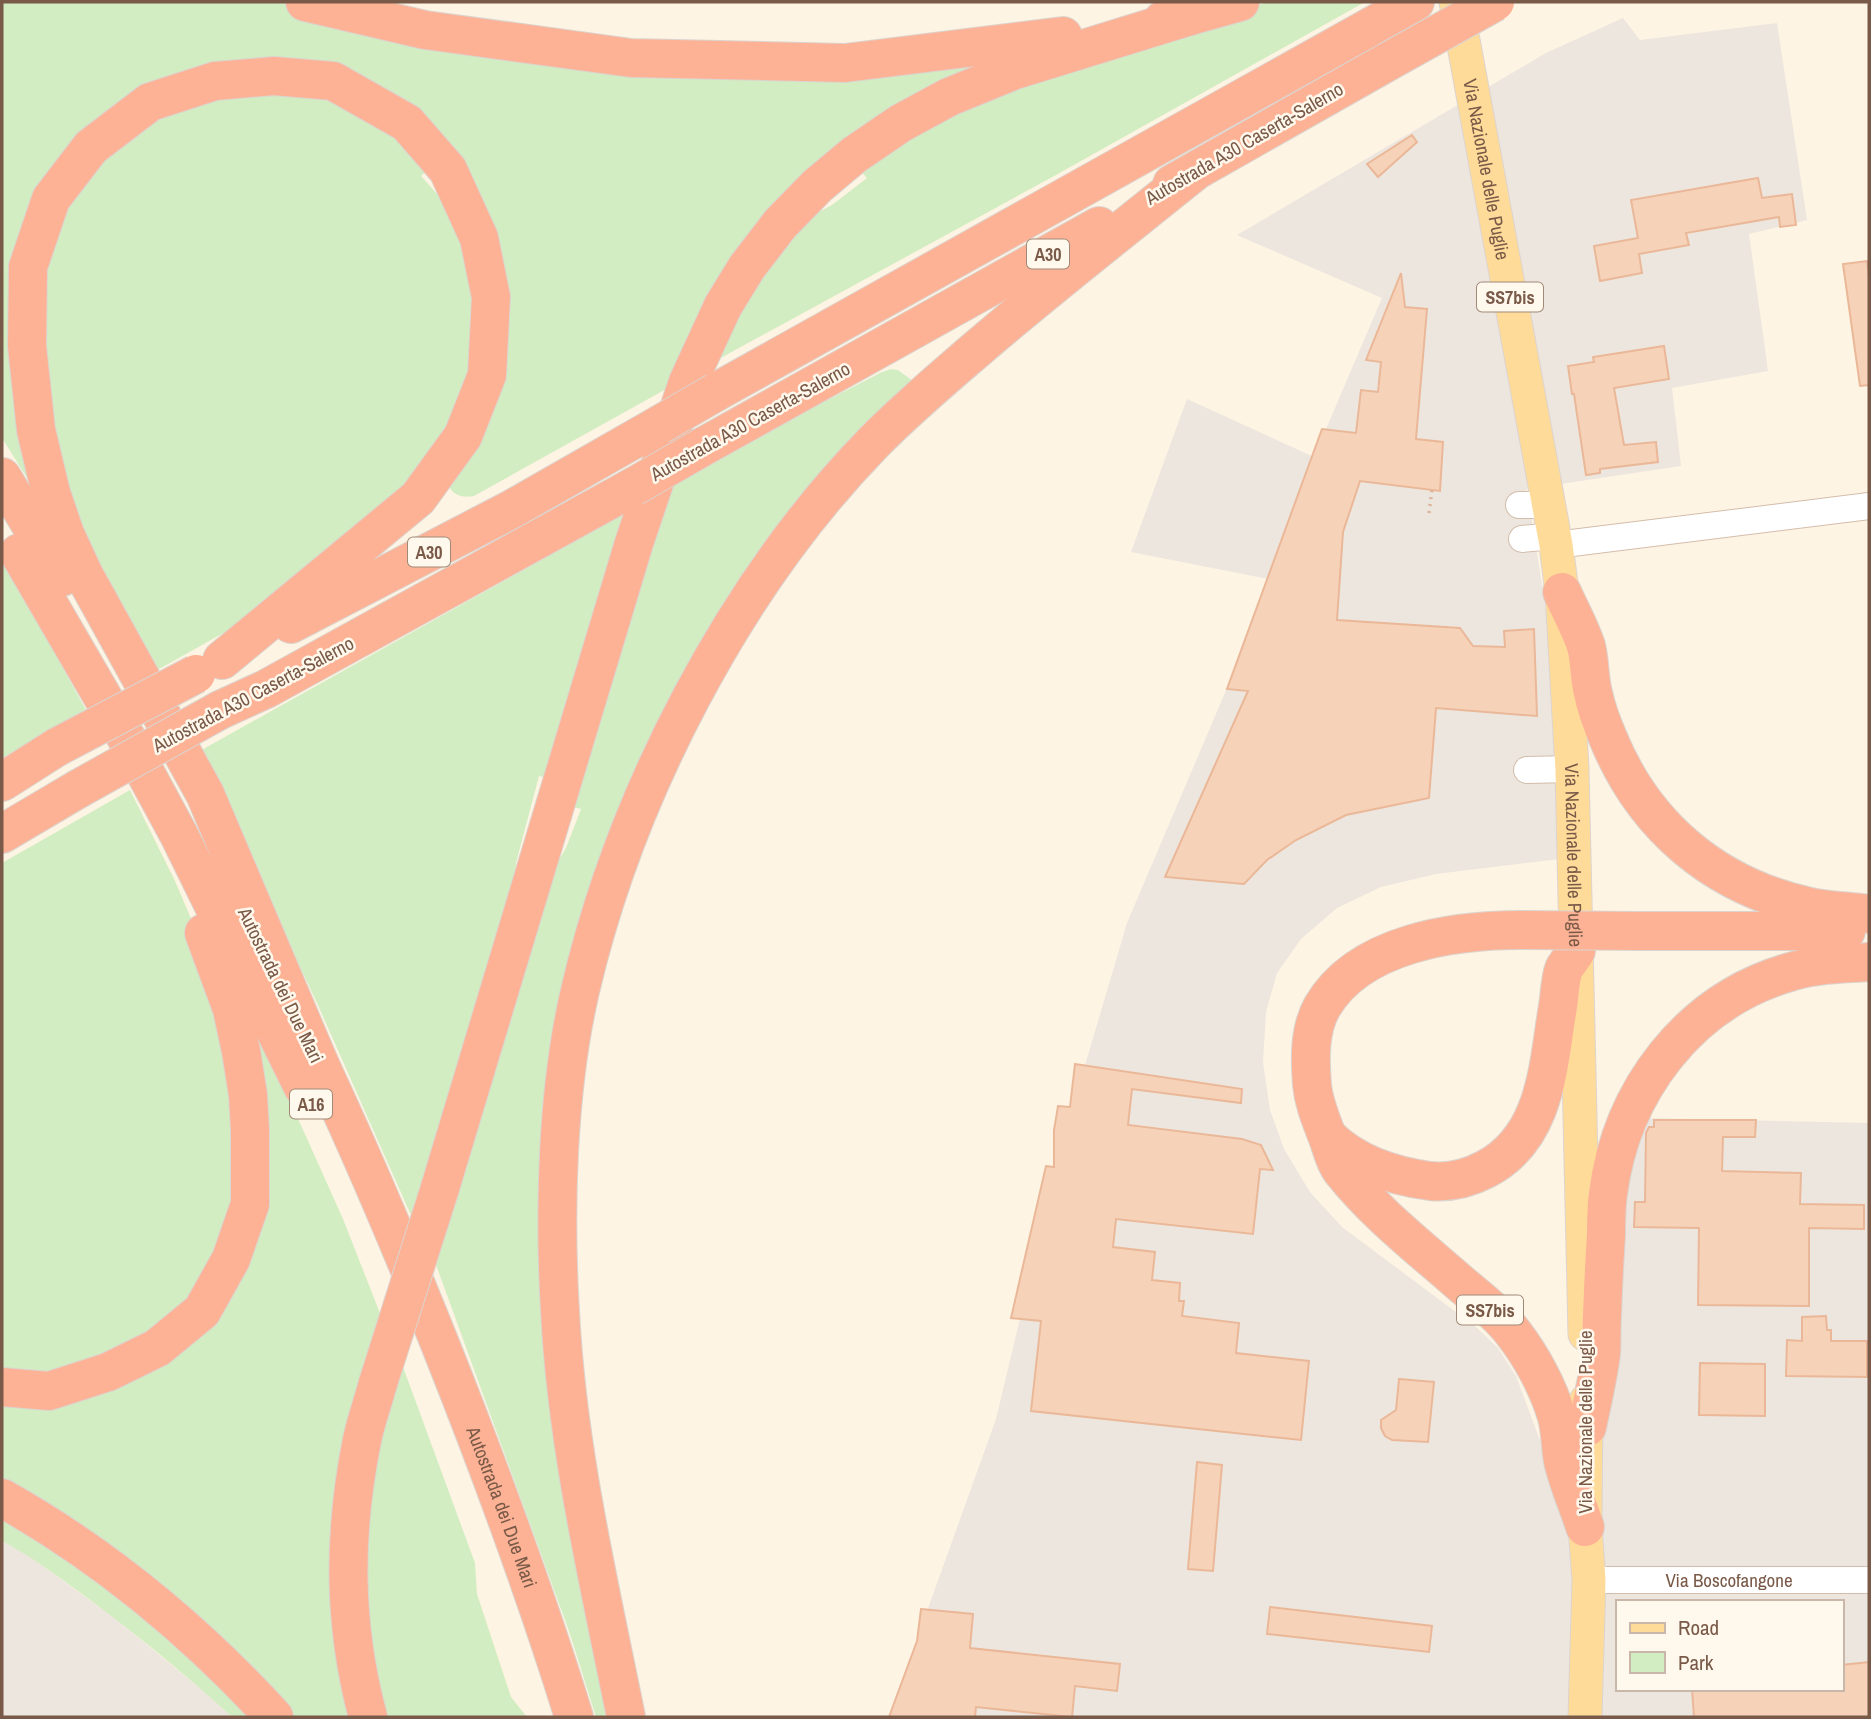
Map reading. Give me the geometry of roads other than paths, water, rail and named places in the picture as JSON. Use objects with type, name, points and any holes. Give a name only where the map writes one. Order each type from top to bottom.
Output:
[{"type":"highway","points":[[304,2],[425,30],[631,58],[845,63],[1051,38],[1190,16]]},
{"type":"highway","points":[[368,1717],[353,1647],[348,1571],[353,1490],[363,1438],[634,543],[688,382],[723,306],[747,267],[780,224],[817,186],[854,155],[901,123],[949,97],[1016,70],[1240,2]]},
{"type":"highway","name":"Autostrada A30 Caserta-Salerno","points":[[2,782],[57,747],[512,509],[716,391],[1415,2]]},
{"type":"highway","name":"Autostrada A30 Caserta-Salerno","points":[[2,834],[220,710],[266,689],[633,487],[1495,2]]},
{"type":"highway","points":[[209,667],[418,498],[463,436],[487,375],[491,297],[480,238],[448,170],[407,123],[333,81],[274,76],[215,81],[150,102],[91,147],[51,199],[28,267],[27,346],[36,430],[51,493],[65,534],[84,575],[205,794],[323,1072]]},
{"type":"highway","points":[[626,1717],[581,1498],[571,1435],[560,1312],[558,1244],[561,1131],[570,1044],[580,991],[600,915],[643,797],[722,642],[818,505],[872,444],[937,383],[1009,321],[1193,173]]},
{"type":"highway","name":"Autostrada dei Due Mari","points":[[2,477],[96,635],[194,811],[323,1072],[383,1206],[464,1404],[511,1529],[574,1717]]},
{"type":"highway","name":"Autostrada dei Due Mari","points":[[2,524],[108,705],[179,835],[301,1084],[441,1414],[487,1537],[548,1717]]},
{"type":"highway","points":[[2,543],[193,905],[232,1009],[246,1084],[250,1130],[250,1205],[231,1259],[202,1311],[157,1348],[108,1372],[49,1391],[2,1387]]},
{"type":"highway","name":"SS7bis","points":[[1562,592],[1586,646],[1593,693],[1607,737],[1625,776],[1655,818],[1685,848],[1705,862],[1766,895],[1807,906],[1869,914]]},
{"type":"highway","points":[[2,850],[68,796]]},
{"type":"highway","name":"SS7bis","points":[[1585,1527],[1564,1462],[1557,1414],[1537,1368],[1514,1333],[1375,1209],[1338,1167],[1313,1093],[1310,1063],[1313,1034],[1321,1009],[1342,982],[1387,953],[1463,933],[1492,930],[1858,930]]},
{"type":"highway","name":"SS7bis","points":[[1327,1137],[1343,1152],[1405,1178],[1438,1182],[1469,1178],[1492,1166],[1512,1151],[1533,1122],[1544,1091],[1564,969],[1576,951]]},
{"type":"highway","name":"SS7bis","points":[[1587,1427],[1601,1352],[1608,1195],[1625,1123],[1639,1096],[1674,1045],[1695,1024],[1733,996],[1762,981],[1792,971],[1832,964],[1869,962]]},
{"type":"highway","points":[[2,1498],[88,1552],[140,1590],[190,1633],[274,1717]]},
{"type":"main road","name":"Via Nazionale delle Puglie","points":[[1456,2],[1540,526],[1562,592],[1572,769],[1587,1427],[1585,1527],[1589,1580],[1585,1717]]},
{"type":"street","points":[[1540,526],[1869,506]]},
{"type":"street","points":[[1527,771],[1572,769]]},
{"type":"street","name":"Via Boscofangone","points":[[1589,1580],[1869,1580]]}]
